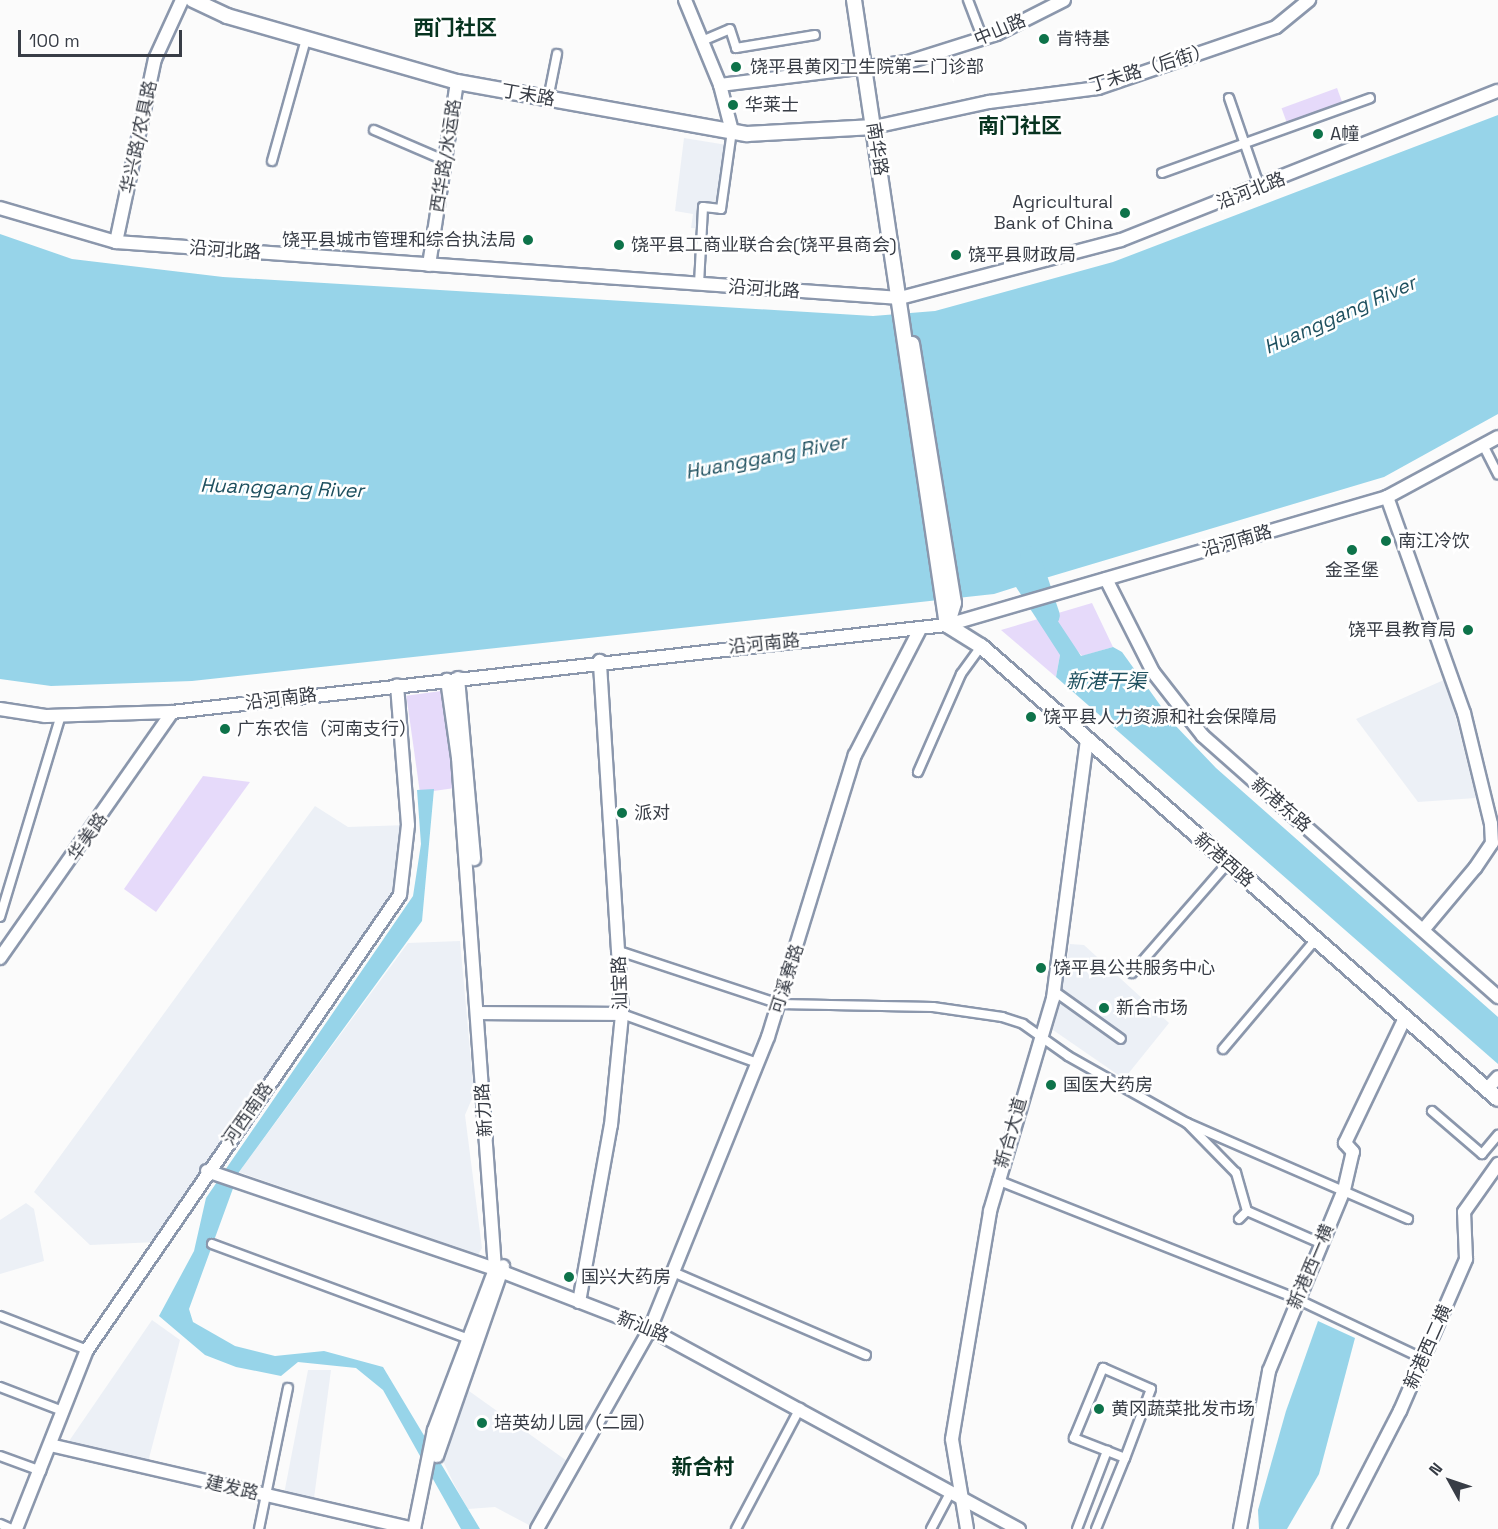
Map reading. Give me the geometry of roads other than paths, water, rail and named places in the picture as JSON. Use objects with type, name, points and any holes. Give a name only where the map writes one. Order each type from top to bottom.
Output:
[{"type":"main road","name":"丁未路","points":[[193,0],[306,39],[457,82],[548,99],[732,131],[874,127]]},
{"type":"main road","name":"南华路","points":[[854,0],[900,298],[906,307],[954,603],[947,625]]},
{"type":"main road","name":"新港西路","points":[[947,625],[981,646],[1498,1099]]},
{"type":"street","name":"华兴路/农具路","points":[[116,242],[155,59],[182,0]]},
{"type":"street","points":[[685,0],[720,85],[732,131],[721,208],[703,207],[699,284]]},
{"type":"street","points":[[968,0],[983,39]]},
{"type":"street","name":"中山路","points":[[720,85],[908,62],[983,39],[1043,5],[1064,0]]},
{"type":"street","name":"丁未路（后街）","points":[[874,127],[989,102],[1098,88],[1276,27],[1309,0]]},
{"type":"street","points":[[702,41],[730,29],[736,48],[815,35]]},
{"type":"street","points":[[272,161],[306,39]]},
{"type":"street","points":[[548,99],[557,54]]},
{"type":"street","name":"西华路/水运路","points":[[429,265],[457,82]]},
{"type":"street","name":"沿河北路","points":[[0,207],[116,242],[900,298],[1121,240],[1260,188],[1498,91]]},
{"type":"street","points":[[1229,98],[1260,188]]},
{"type":"street","points":[[1162,173],[1370,98]]},
{"type":"street","points":[[374,130],[446,161]]},
{"type":"street","name":"沿河南路","points":[[0,709],[61,715],[172,712],[600,661],[947,625],[1387,497],[1498,437]]},
{"type":"street","points":[[1483,445],[1498,474]]},
{"type":"street","points":[[1387,497],[1464,713],[1491,824],[1492,843],[1481,860],[1423,930]]},
{"type":"street","name":"新港东路","points":[[1106,579],[1153,672],[1203,736],[1498,997]]},
{"type":"street","name":"可溪寮路","points":[[537,1529],[650,1329],[779,1004],[855,755],[920,628]]},
{"type":"street","points":[[918,772],[960,674],[981,646]]},
{"type":"street","name":"汕宝路","points":[[579,1302],[611,1125],[622,1014],[600,661]]},
{"type":"street","name":"新力路","points":[[414,1529],[438,1436],[469,1339],[499,1270],[481,1013],[453,679]]},
{"type":"street","name":"河西南路","points":[[14,1529],[41,1471],[87,1350],[207,1171],[400,896],[408,825],[397,685]]},
{"type":"street","name":"华美路","points":[[0,958],[172,712]]},
{"type":"street","points":[[0,917],[61,715]]},
{"type":"street","name":"新合大道","points":[[968,1529],[952,1439],[997,1180],[1054,991],[1087,739]]},
{"type":"street","points":[[1132,973],[1228,863]]},
{"type":"street","points":[[1223,1049],[1316,939]]},
{"type":"street","points":[[619,951],[779,1004],[964,1010],[1023,1024],[1041,1037],[1187,1122],[1408,1219]]},
{"type":"street","points":[[1054,991],[1121,1039]]},
{"type":"street","points":[[481,1013],[622,1014],[757,1063]]},
{"type":"street","name":"新港西一横","points":[[1240,1529],[1269,1371],[1344,1190],[1353,1152],[1345,1143],[1405,1018]]},
{"type":"street","points":[[1487,1089],[1498,1077]]},
{"type":"street","points":[[1432,1111],[1482,1154],[1498,1135]]},
{"type":"street","points":[[1187,1122],[1236,1173],[1247,1211]]},
{"type":"street","name":"新港西二横","points":[[1339,1529],[1424,1359],[1466,1259],[1464,1212],[1498,1164]]},
{"type":"street","name":"新汕路","points":[[207,1171],[499,1270],[650,1329],[800,1408],[950,1494],[1019,1529]]},
{"type":"street","points":[[997,1180],[1297,1299],[1424,1359]]},
{"type":"street","points":[[1239,1219],[1247,1211]]},
{"type":"street","points":[[1247,1211],[1322,1244]]},
{"type":"street","points":[[212,1244],[469,1339]]},
{"type":"street","points":[[438,1436],[499,1270]]},
{"type":"street","points":[[673,1272],[866,1355]]},
{"type":"street","points":[[0,1316],[87,1350]]},
{"type":"street","points":[[1096,1529],[1125,1458],[1151,1389],[1103,1368],[1074,1438],[1125,1458]]},
{"type":"street","points":[[0,1387],[63,1411]]},
{"type":"street","points":[[259,1529],[288,1388]]},
{"type":"street","points":[[736,1529],[800,1408]]},
{"type":"street","name":"建发路","points":[[50,1444],[414,1529]]},
{"type":"street","points":[[1077,1529],[1107,1451]]},
{"type":"street","points":[[0,1456],[41,1471]]},
{"type":"street","points":[[422,1529],[427,1483]]},
{"type":"street","points":[[931,1529],[950,1494]]},
{"type":"street","points":[[0,1524],[14,1529]]},
{"type":"water","name":"Huanggang River","points":[[1498,115],[1498,414],[1384,477],[1032,582],[1081,656],[1113,647],[1122,652],[1173,723],[1216,768],[1498,1017],[1498,1064],[1056,677],[1060,655],[1016,587],[994,594],[192,681],[51,686],[0,679],[0,234],[72,259],[223,277],[873,316],[935,311],[1113,262]]},
{"type":"water","points":[[434,789],[422,921],[239,1172],[189,1309],[193,1322],[235,1346],[275,1356],[324,1351],[383,1367],[480,1529],[461,1529],[383,1390],[356,1368],[298,1362],[281,1376],[236,1367],[205,1355],[159,1316],[194,1251],[206,1198],[413,896],[421,844],[417,790]]},
{"type":"water","points":[[1318,1321],[1355,1338],[1319,1474],[1287,1529],[1259,1529],[1258,1510],[1286,1411]]},
{"type":"waterway","name":"新港干渠","points":[[1030,556],[1050,616]]},
{"type":"place","name":"肯特基","points":[[1044,39]]},
{"type":"place","name":"饶平县黄冈卫生院第二门诊部","points":[[736,67]]},
{"type":"place","name":"华莱士","points":[[733,105]]},
{"type":"place","name":"A幢","points":[[1318,134]]},
{"type":"place","name":"Agricultural Bank of China","points":[[1125,213]]},
{"type":"place","name":"饶平县城市管理和综合执法局","points":[[528,240]]},
{"type":"place","name":"饶平县工商业联合会(饶平县商会)","points":[[619,245]]},
{"type":"place","name":"饶平县财政局","points":[[956,255]]},
{"type":"place","name":"南江冷饮","points":[[1386,541]]},
{"type":"place","name":"金圣堡","points":[[1352,550]]},
{"type":"place","name":"饶平县教育局","points":[[1468,630]]},
{"type":"place","name":"饶平县人力资源和社会保障局","points":[[1031,717]]},
{"type":"place","name":"广东农信（河南支行）","points":[[225,729]]},
{"type":"place","name":"派对","points":[[622,813]]},
{"type":"place","name":"饶平县公共服务中心","points":[[1041,968]]},
{"type":"place","name":"新合市场","points":[[1104,1008]]},
{"type":"place","name":"国医大药房","points":[[1051,1085]]},
{"type":"place","name":"国兴大药房","points":[[569,1277]]},
{"type":"place","name":"黄冈蔬菜批发市场","points":[[1099,1409]]},
{"type":"place","name":"培英幼儿园（二园）","points":[[482,1423]]},
{"type":"district","name":"西门社区","points":[[455,28]]},
{"type":"district","name":"南门社区","points":[[1020,126]]},
{"type":"district","name":"新合村","points":[[703,1467]]}]
